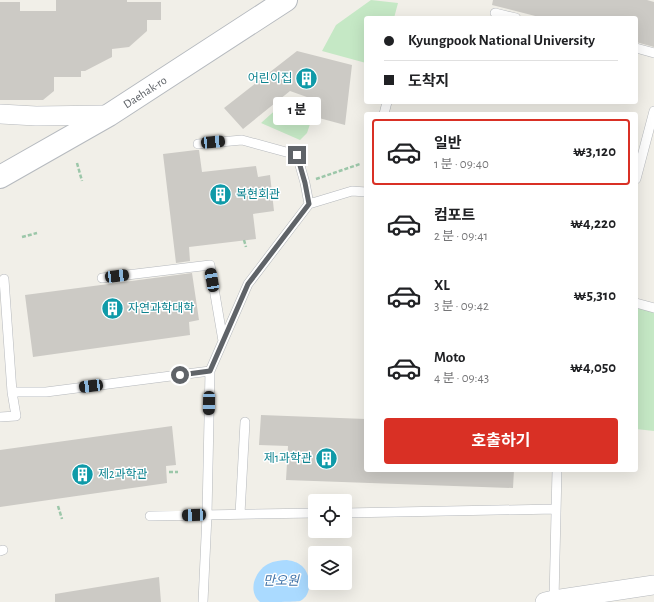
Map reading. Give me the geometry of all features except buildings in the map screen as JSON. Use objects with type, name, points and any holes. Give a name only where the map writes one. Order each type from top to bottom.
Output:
[{"type":"main road","name":"Daehak-ro","points":[[0,177],[109,115],[286,0]]},
{"type":"street","points":[[0,114],[36,116],[109,115]]},
{"type":"street","points":[[550,601],[654,585]]},
{"type":"lane","points":[[495,13],[508,16]]},
{"type":"lane","points":[[638,49],[654,53]]},
{"type":"lane","points":[[638,171],[654,111]]},
{"type":"lane","points":[[198,144],[242,140],[297,155],[309,204]]},
{"type":"lane","points":[[203,602],[207,515],[210,371],[248,284],[309,204],[352,191],[364,190]]},
{"type":"lane","points":[[102,278],[210,265],[223,341]]},
{"type":"lane","points":[[0,417],[16,416],[12,392],[4,279]]},
{"type":"lane","points":[[638,304],[654,308]]},
{"type":"lane","points":[[12,392],[46,392],[210,371]]},
{"type":"lane","points":[[240,514],[245,422]]},
{"type":"lane","points":[[550,601],[557,472]]},
{"type":"lane","points":[[352,512],[556,510]]},
{"type":"lane","points":[[150,516],[308,513]]},
{"type":"path","points":[[77,163],[82,181]]},
{"type":"path","points":[[305,183],[360,164]]},
{"type":"path","points":[[22,236],[37,233]]},
{"type":"path","points":[[244,240],[246,247]]},
{"type":"path","points":[[170,472],[178,472]]},
{"type":"path","points":[[58,506],[62,519]]},
{"type":"green space","points":[[371,0],[398,3],[395,16],[364,16],[364,62],[322,51],[336,25]]},
{"type":"green space","points":[[290,97],[317,103],[307,133],[300,140],[261,123]]},
{"type":"green space","points":[[638,308],[654,312],[654,431],[638,429]]},
{"type":"water","name":"만오원","points":[[278,561],[293,561],[302,566],[305,570],[308,576],[309,590],[304,598],[300,601],[260,602],[256,597],[253,587],[259,571],[268,564]]},
{"type":"place","name":"어린이집","points":[[307,78]]},
{"type":"place","name":"복현회관","points":[[220,194]]},
{"type":"place","name":"자연과학대학","points":[[112,308]]},
{"type":"place","name":"제1과학관","points":[[327,458]]},
{"type":"place","name":"제2과학관","points":[[83,474]]},
{"type":"route","points":[[180,375],[210,371],[248,284],[309,204],[297,155]]}]
